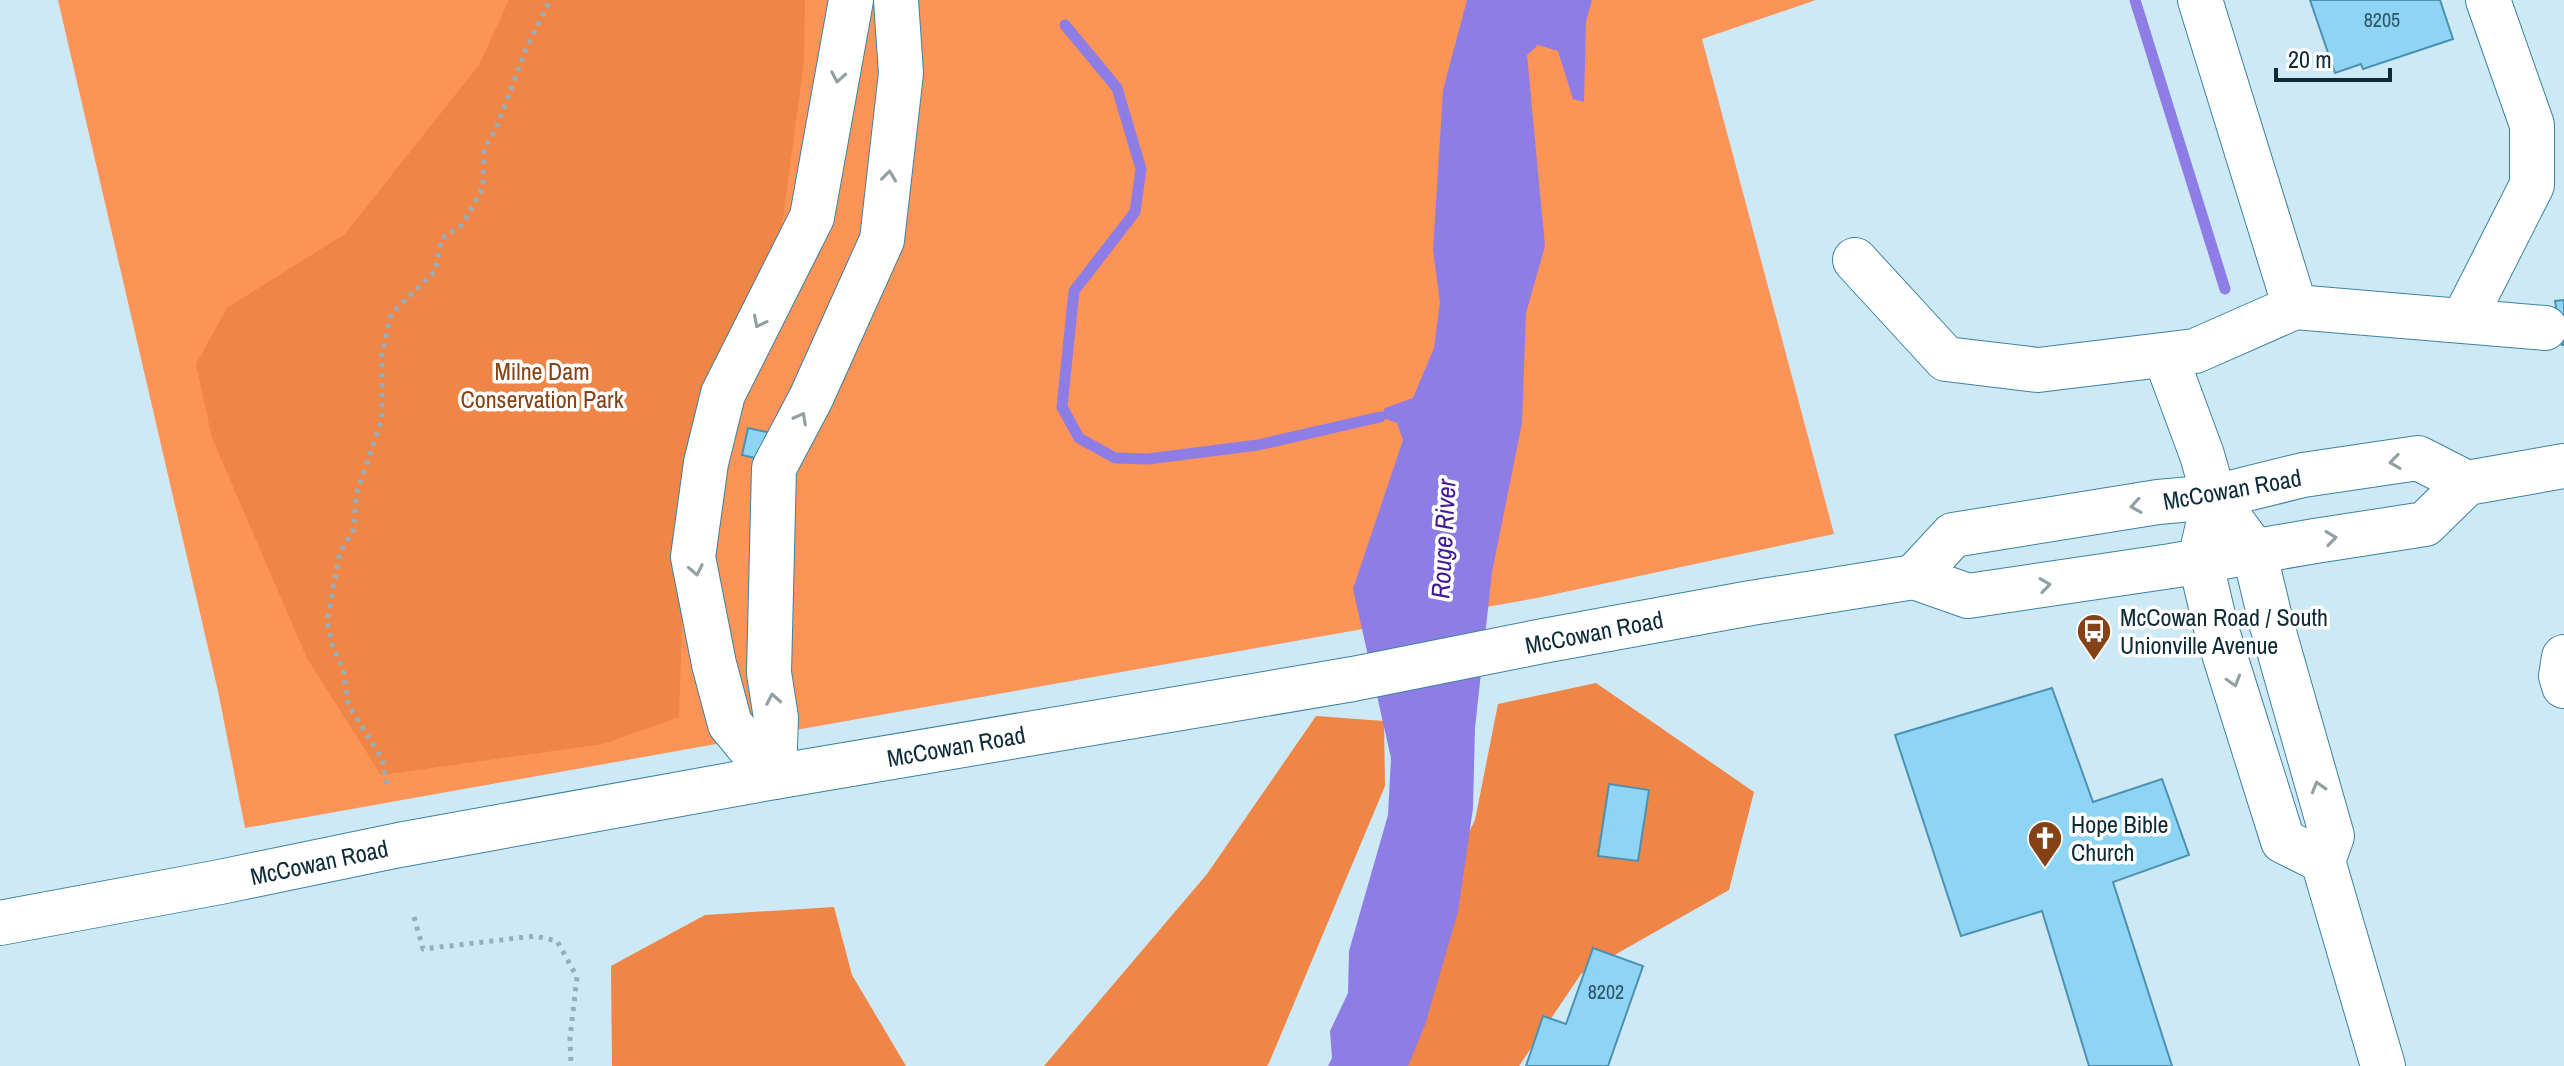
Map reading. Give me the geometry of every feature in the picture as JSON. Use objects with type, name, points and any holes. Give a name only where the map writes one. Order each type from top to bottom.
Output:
[{"type":"main road","points":[[774,777],[730,724],[714,664],[693,557],[706,463],[723,394],[812,217],[851,0]]},
{"type":"main road","points":[[774,777],[776,718],[769,673],[774,468],[811,398],[882,240],[901,73],[896,0]]},
{"type":"main road","points":[[2200,0],[2295,307]]},
{"type":"main road","points":[[2463,321],[2532,185],[2532,125],[2488,0]]},
{"type":"main road","points":[[1855,260],[1946,359],[2038,370],[2195,351],[2295,307],[2545,328]]},
{"type":"main road","points":[[2165,355],[2214,497],[2254,551],[2332,836],[2323,861],[2383,1066]]},
{"type":"main road","name":"McCowan Road","points":[[0,923],[399,845],[774,777],[1353,679],[1751,603],[1914,577],[1968,596],[2425,524],[2467,483],[2418,458],[2303,475],[2214,497],[2158,502],[1953,535],[1914,577]]},
{"type":"main road","points":[[706,463],[774,468]]},
{"type":"main road","points":[[2467,483],[2564,466]]},
{"type":"main road","points":[[2214,497],[2200,560],[2216,628],[2283,841],[2323,861]]},
{"type":"main road","points":[[2564,657],[2561,676],[2564,686]]},
{"type":"path","points":[[387,784],[382,759],[348,704],[343,668],[333,649],[327,621],[340,552],[354,529],[356,495],[382,419],[382,354],[391,314],[435,271],[442,238],[462,225],[483,188],[484,149],[495,131],[526,49],[550,0]]},
{"type":"path","points":[[414,917],[423,949],[535,936],[557,941],[577,977],[570,1038],[571,1066]]},
{"type":"green space","name":"Milne Dam Conservation Park","points":[[58,0],[1816,0],[1702,39],[1834,534],[1537,598],[245,828],[218,691]]},
{"type":"green space","points":[[509,0],[805,0],[804,61],[778,256],[687,459],[679,717],[603,744],[381,775],[307,658],[212,438],[196,364],[227,308],[345,234],[479,65]]},
{"type":"green space","points":[[1596,683],[1754,792],[1729,890],[1581,974],[1519,1066],[1362,1066],[1393,984],[1475,820],[1498,704]]},
{"type":"green space","points":[[1316,716],[1384,721],[1385,786],[1267,1066],[1044,1066],[1207,874]]},
{"type":"green space","points":[[834,907],[852,975],[906,1066],[612,1066],[611,966],[705,915]]},
{"type":"water","name":"Rouge River","points":[[1467,0],[1592,0],[1586,21],[1584,102],[1573,99],[1558,51],[1538,45],[1527,55],[1545,246],[1526,313],[1522,423],[1492,572],[1475,728],[1473,808],[1458,912],[1425,1025],[1408,1066],[1328,1066],[1332,1058],[1330,1031],[1348,993],[1349,951],[1388,815],[1391,758],[1353,589],[1403,440],[1397,423],[1380,417],[1385,408],[1413,398],[1434,348],[1440,302],[1433,250],[1443,90]]},
{"type":"building","points":[[2310,0],[2440,0],[2453,39],[2363,69],[2361,64],[2335,73]]},
{"type":"building","points":[[2564,300],[2564,345],[2562,345],[2555,301]]},
{"type":"building","points":[[748,428],[771,433],[764,460],[742,455]]},
{"type":"building","name":"Hope Bible Church","points":[[2052,688],[2093,802],[2162,779],[2189,855],[2113,882],[2172,1066],[2089,1066],[2042,911],[1961,936],[1895,735]]},
{"type":"building","points":[[1609,784],[1649,790],[1638,861],[1598,856]]},
{"type":"building","points":[[1593,948],[1643,966],[1608,1066],[1526,1066],[1543,1016],[1566,1024]]},
{"type":"waterway","points":[[2135,0],[2225,289]]},
{"type":"waterway","points":[[1065,25],[1117,88],[1141,169],[1135,212],[1074,291],[1062,407],[1079,438],[1115,458],[1148,459],[1258,445],[1380,417]]},
{"type":"place","name":"McCowan Road / South Unionville Avenue","points":[[2094,662]]},
{"type":"place","name":"Hope Bible Church","points":[[2045,869]]}]
